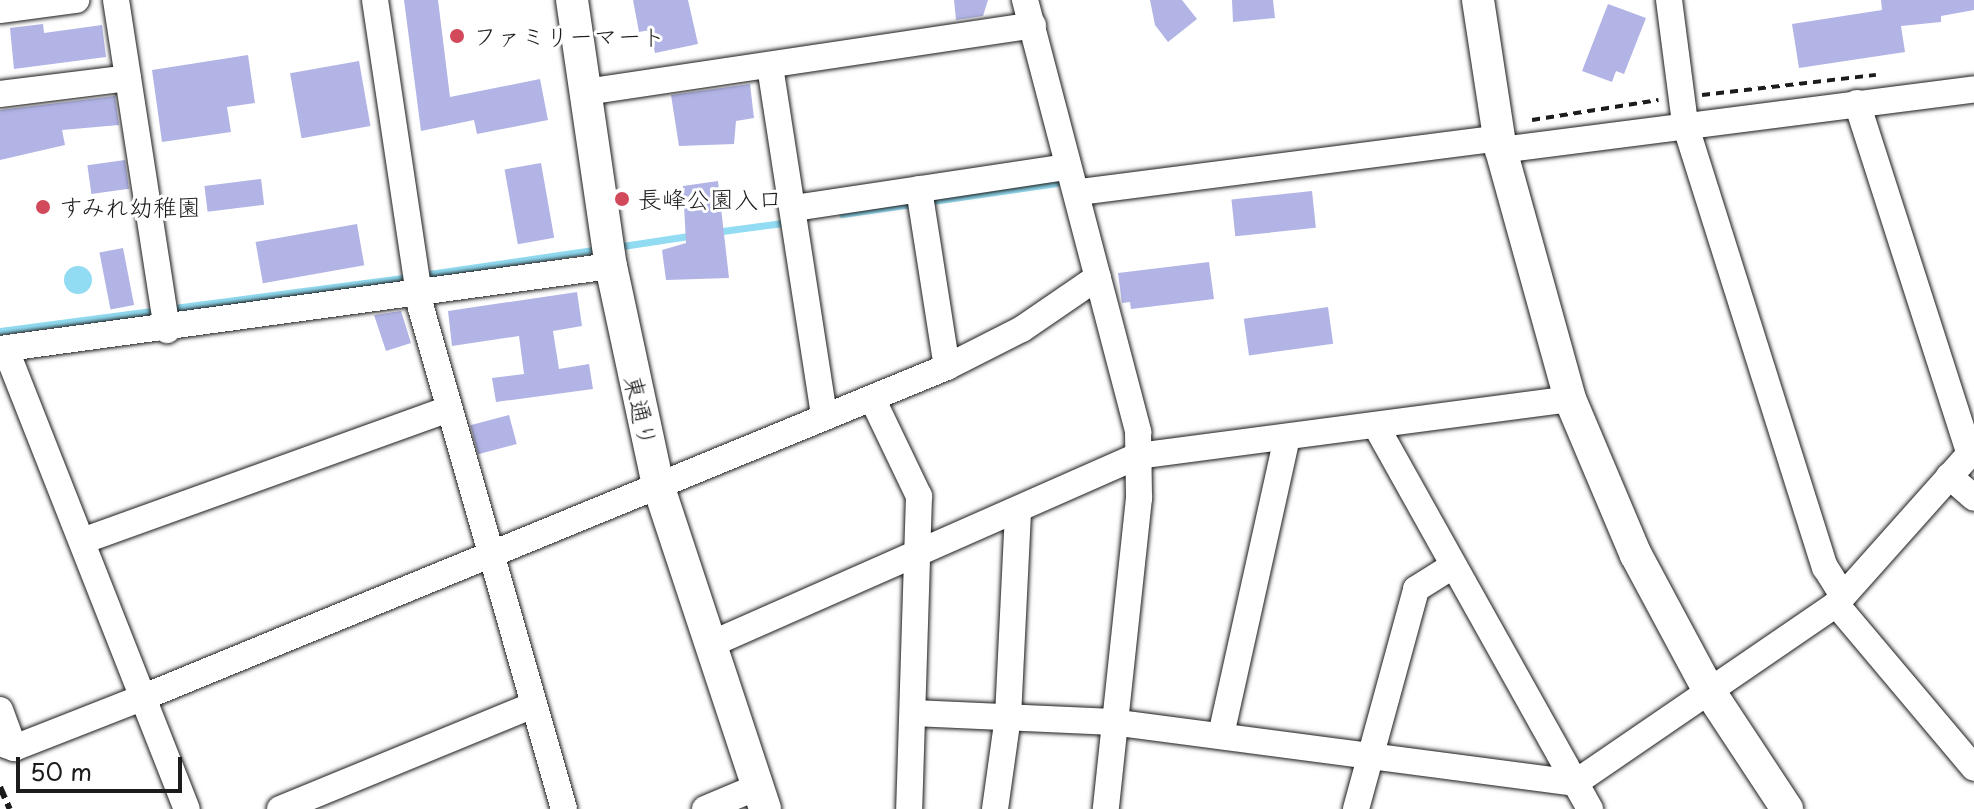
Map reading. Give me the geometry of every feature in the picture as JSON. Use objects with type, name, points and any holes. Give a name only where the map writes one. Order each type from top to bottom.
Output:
[{"type":"street","points":[[0,10],[76,0]]},
{"type":"street","points":[[116,0],[167,330]]},
{"type":"street","points":[[375,0],[419,293],[449,409],[564,809]]},
{"type":"street","name":"東通り","points":[[572,0],[611,266],[658,485],[761,798]]},
{"type":"street","points":[[1025,0],[1050,78],[1065,167],[1080,192],[1098,277],[1138,432],[1139,498],[1112,722],[1106,809]]},
{"type":"street","points":[[1478,0],[1499,136],[1570,399],[1636,555],[1708,689],[1787,809]]},
{"type":"street","points":[[1669,0],[1685,124],[1825,567],[1839,599],[1970,755]]},
{"type":"street","points":[[586,92],[1033,25]]},
{"type":"street","points":[[770,66],[795,208],[824,415]]},
{"type":"street","points":[[0,94],[128,78]]},
{"type":"street","points":[[1080,192],[1499,136],[1685,124],[1974,89]]},
{"type":"street","points":[[915,713],[1112,722],[1221,735],[1365,760],[1575,783],[1839,599],[1972,452],[1857,103]]},
{"type":"street","points":[[795,208],[1065,167]]},
{"type":"street","points":[[919,189],[947,367]]},
{"type":"street","points":[[187,809],[3,350],[167,330],[611,266]]},
{"type":"street","points":[[0,710],[7,745],[144,697],[947,367],[1022,329],[1098,277]]},
{"type":"street","points":[[872,398],[919,496],[915,713],[909,809]]},
{"type":"street","points":[[709,645],[1138,456],[1570,399]]},
{"type":"street","points":[[82,541],[449,409]]},
{"type":"street","points":[[1376,426],[1451,567],[1590,809]]},
{"type":"street","points":[[1221,735],[1287,438]]},
{"type":"street","points":[[1949,476],[1974,498]]},
{"type":"street","points":[[995,809],[1008,717],[1018,511]]},
{"type":"street","points":[[1356,809],[1365,760],[1416,589],[1451,567]]},
{"type":"street","points":[[280,809],[533,705]]},
{"type":"street","points":[[705,809],[761,798]]},
{"type":"path","points":[[1499,136],[1682,97],[1879,75]]},
{"type":"water","points":[[78,266],[88,270],[92,280],[88,290],[78,294],[68,290],[64,280],[68,270]]},
{"type":"building","points":[[404,0],[438,0],[450,97],[540,79],[548,120],[477,134],[474,120],[421,131]]},
{"type":"building","points":[[633,0],[688,0],[698,44],[655,53],[650,30],[639,32]]},
{"type":"building","points":[[954,0],[988,0],[983,16],[956,20]]},
{"type":"building","points":[[1150,0],[1182,0],[1197,19],[1168,42],[1155,25]]},
{"type":"building","points":[[1232,0],[1273,0],[1275,18],[1233,22]]},
{"type":"building","points":[[1881,0],[1974,0],[1974,10],[1941,16],[1941,22],[1901,26],[1905,52],[1799,68],[1792,24],[1882,10]]},
{"type":"building","points":[[1608,4],[1646,18],[1624,74],[1616,71],[1612,82],[1582,71]]},
{"type":"building","points":[[43,24],[44,33],[102,25],[106,57],[14,69],[10,28]]},
{"type":"building","points":[[248,55],[255,103],[227,107],[231,132],[162,142],[152,70]]},
{"type":"building","points":[[359,61],[370,126],[302,138],[290,73]]},
{"type":"building","points":[[750,84],[754,118],[736,121],[734,144],[679,146],[671,95]]},
{"type":"building","points":[[115,96],[119,125],[62,130],[65,145],[0,160],[0,110]]},
{"type":"building","points":[[125,160],[129,189],[91,194],[87,165]]},
{"type":"building","points":[[541,163],[554,238],[518,244],[505,169]]},
{"type":"building","points":[[261,179],[264,205],[208,212],[204,186]]},
{"type":"building","points":[[718,181],[729,278],[666,280],[662,250],[686,243],[683,186]]},
{"type":"building","points":[[1312,191],[1316,228],[1235,236],[1231,199]]},
{"type":"building","points":[[357,224],[364,265],[263,283],[256,242]]},
{"type":"building","points":[[123,248],[134,305],[111,310],[99,253]]},
{"type":"building","points":[[1209,262],[1214,299],[1131,309],[1130,302],[1122,303],[1118,273]]},
{"type":"building","points":[[577,292],[582,326],[553,331],[559,369],[589,364],[593,389],[496,402],[492,378],[524,374],[519,336],[452,346],[448,311]]},
{"type":"building","points":[[1328,307],[1333,344],[1249,355],[1244,319]]},
{"type":"building","points":[[401,311],[411,343],[386,351],[374,315]]},
{"type":"building","points":[[509,415],[517,444],[478,454],[470,425]]},
{"type":"waterway","points":[[842,214],[1057,183]]},
{"type":"waterway","points":[[715,232],[790,222]]},
{"type":"waterway","points":[[616,247],[695,235]]},
{"type":"waterway","points":[[422,275],[600,249]]},
{"type":"waterway","points":[[0,331],[410,277]]},
{"type":"railway","points":[[0,787],[10,809]]},
{"type":"place","name":"ファミリーマート","points":[[457,36]]},
{"type":"place","name":"長峰公園入口","points":[[622,199]]},
{"type":"place","name":"すみれ幼稚園","points":[[43,207]]}]
